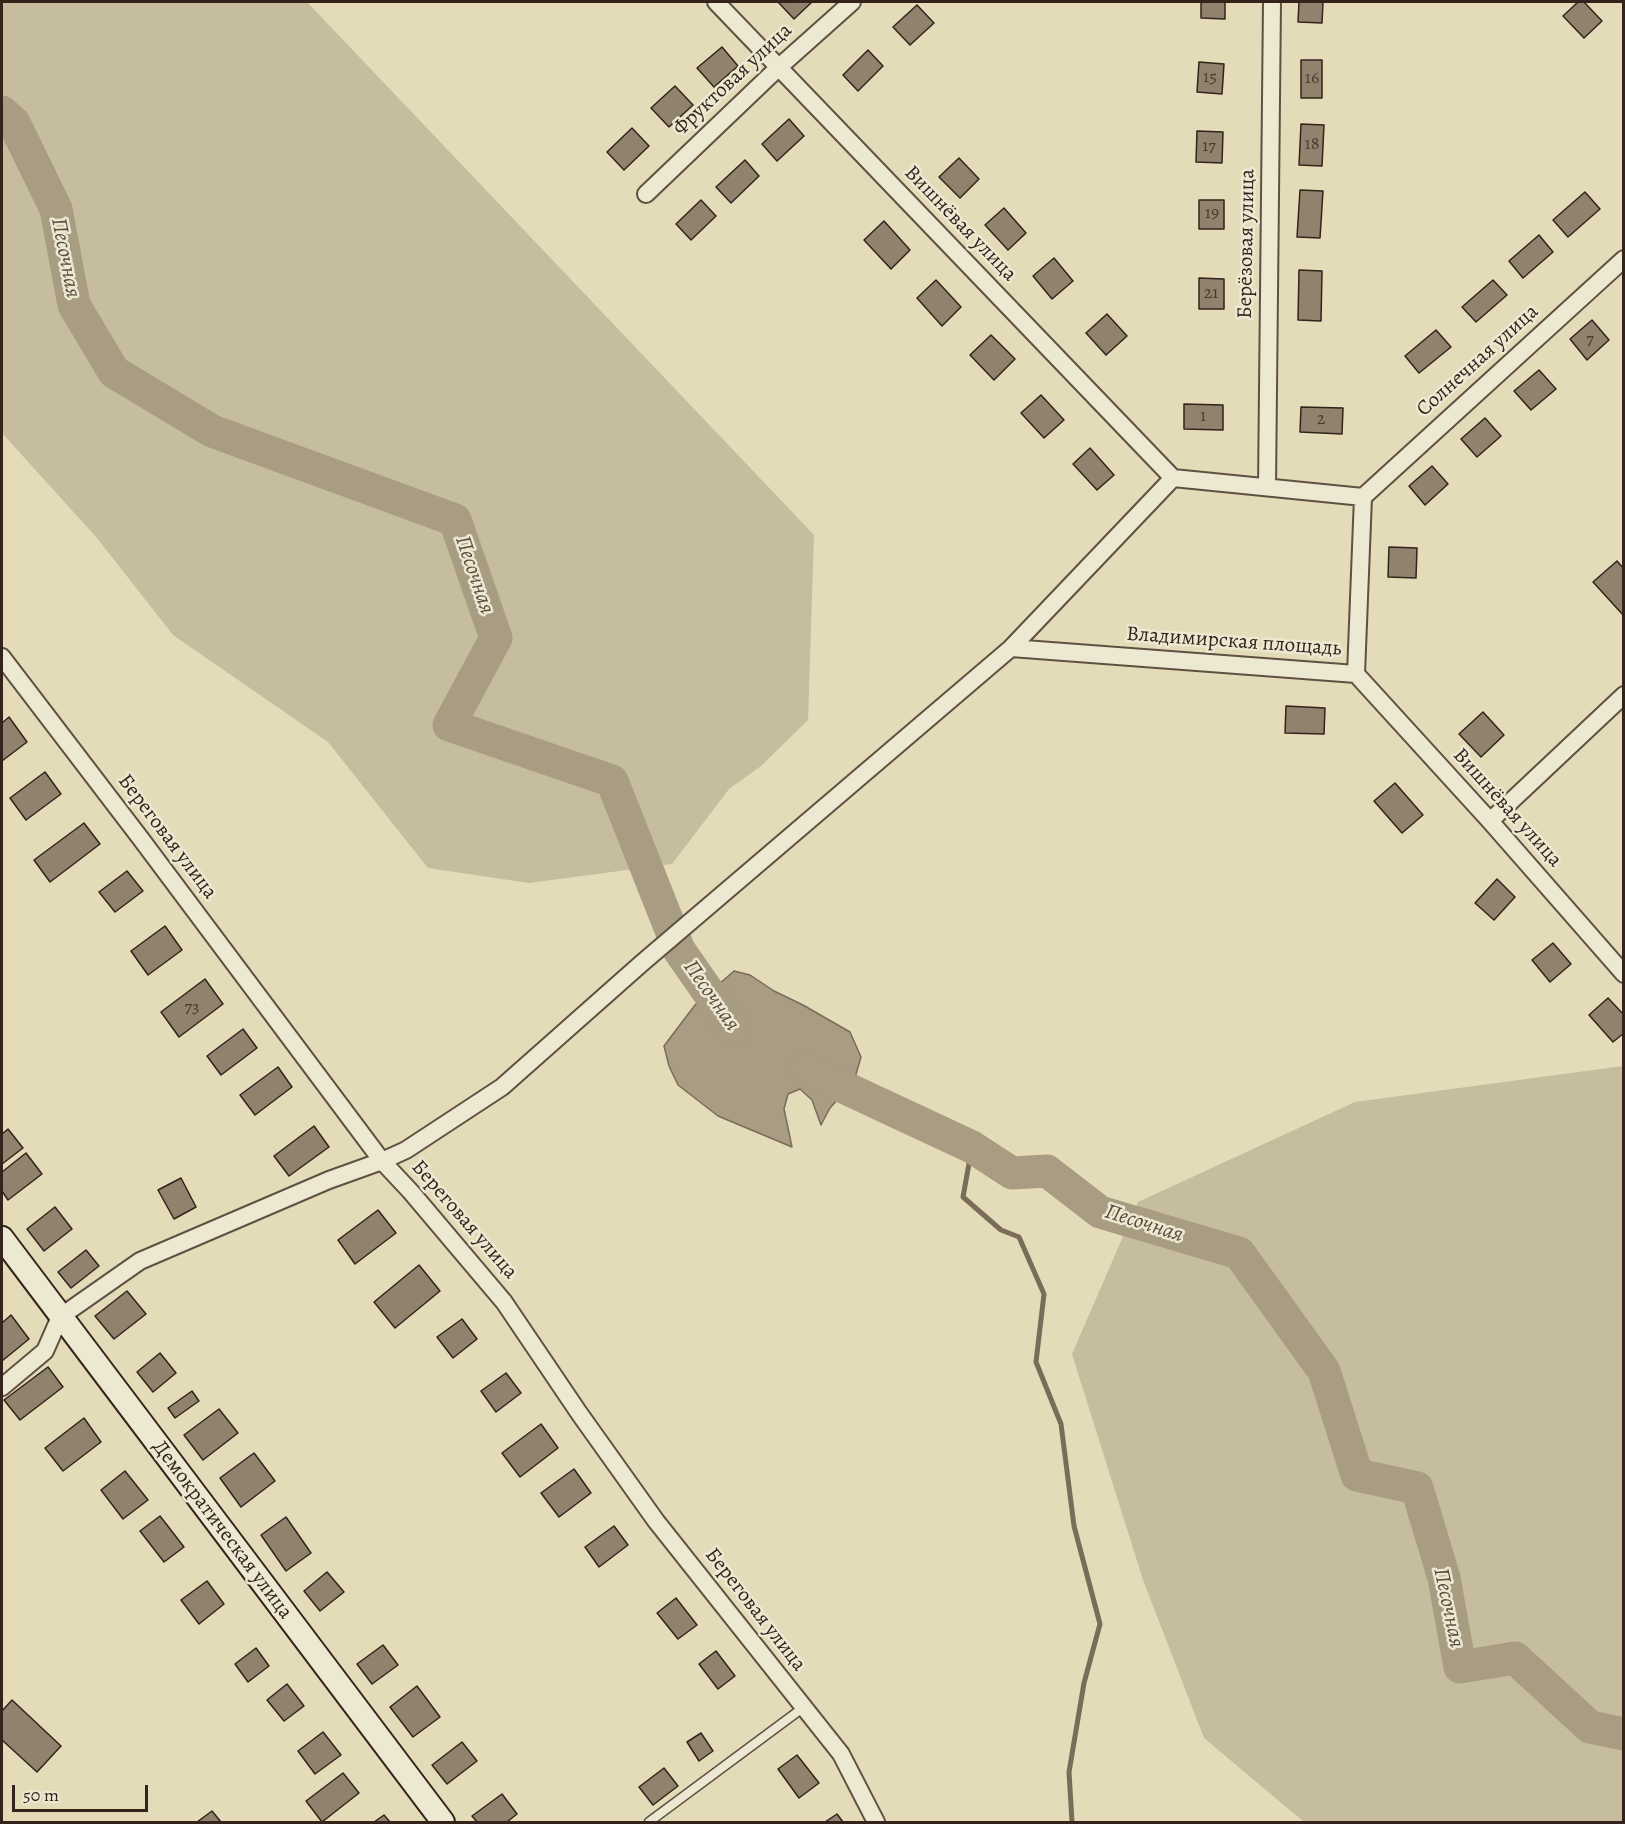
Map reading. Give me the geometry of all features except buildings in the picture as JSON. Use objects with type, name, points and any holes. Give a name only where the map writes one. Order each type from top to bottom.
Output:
[{"type":"street","name":"Вишнёвая улица","points":[[716,2],[1173,478]]},
{"type":"street","name":"Фруктовая улица","points":[[646,194],[778,68],[852,2]]},
{"type":"street","name":"Берёзовая улица","points":[[1267,487],[1272,2]]},
{"type":"street","name":"Солнечная улица","points":[[1363,497],[1623,259]]},
{"type":"street","points":[[2,1387],[45,1351],[60,1317],[140,1261],[329,1180],[406,1150],[502,1087],[642,963],[1011,648],[1173,478],[1363,497]]},
{"type":"street","name":"Владимирская площадь","points":[[1011,648],[1356,674],[1363,497]]},
{"type":"street","name":"Береговая улица","points":[[2,657],[382,1161],[504,1302],[656,1521],[841,1754],[876,1822]]},
{"type":"street","name":"Вишнёвая улица","points":[[1356,674],[1490,821],[1623,974]]},
{"type":"street","points":[[1490,821],[1623,695]]},
{"type":"street","name":"Демократическая улица","points":[[2,1238],[443,1822]]},
{"type":"lane","points":[[649,1822],[804,1707]]},
{"type":"shaded area","points":[[2,2],[307,2],[814,535],[808,720],[761,766],[729,789],[672,864],[529,883],[428,868],[328,742],[173,635],[97,538],[2,433]]},
{"type":"shaded area","points":[[1623,1066],[1623,1822],[1304,1822],[1204,1738],[1143,1580],[1072,1354],[1138,1202],[1355,1102]]},
{"type":"water","points":[[734,971],[750,975],[774,991],[850,1032],[861,1057],[854,1081],[830,1108],[821,1125],[812,1100],[800,1089],[788,1094],[784,1109],[792,1147],[718,1116],[678,1085],[669,1066],[664,1046],[695,1005]]},
{"type":"waterway","name":"Песочная","points":[[2,112],[14,123],[56,209],[74,305],[114,372],[212,431],[455,520],[496,638],[449,725],[612,781],[679,950],[734,1029]]},
{"type":"waterway","name":"Песочная","points":[[807,1070],[972,1147],[1012,1173],[1047,1171],[1100,1212],[1239,1253],[1324,1371],[1357,1475],[1417,1488],[1444,1578],[1460,1667],[1515,1658],[1590,1727],[1624,1734]]},
{"type":"waterway","points":[[972,1147],[963,1197],[1001,1230],[1019,1237],[1044,1294],[1036,1362],[1061,1424],[1074,1526],[1100,1624],[1084,1683],[1069,1772],[1072,1822]]}]
